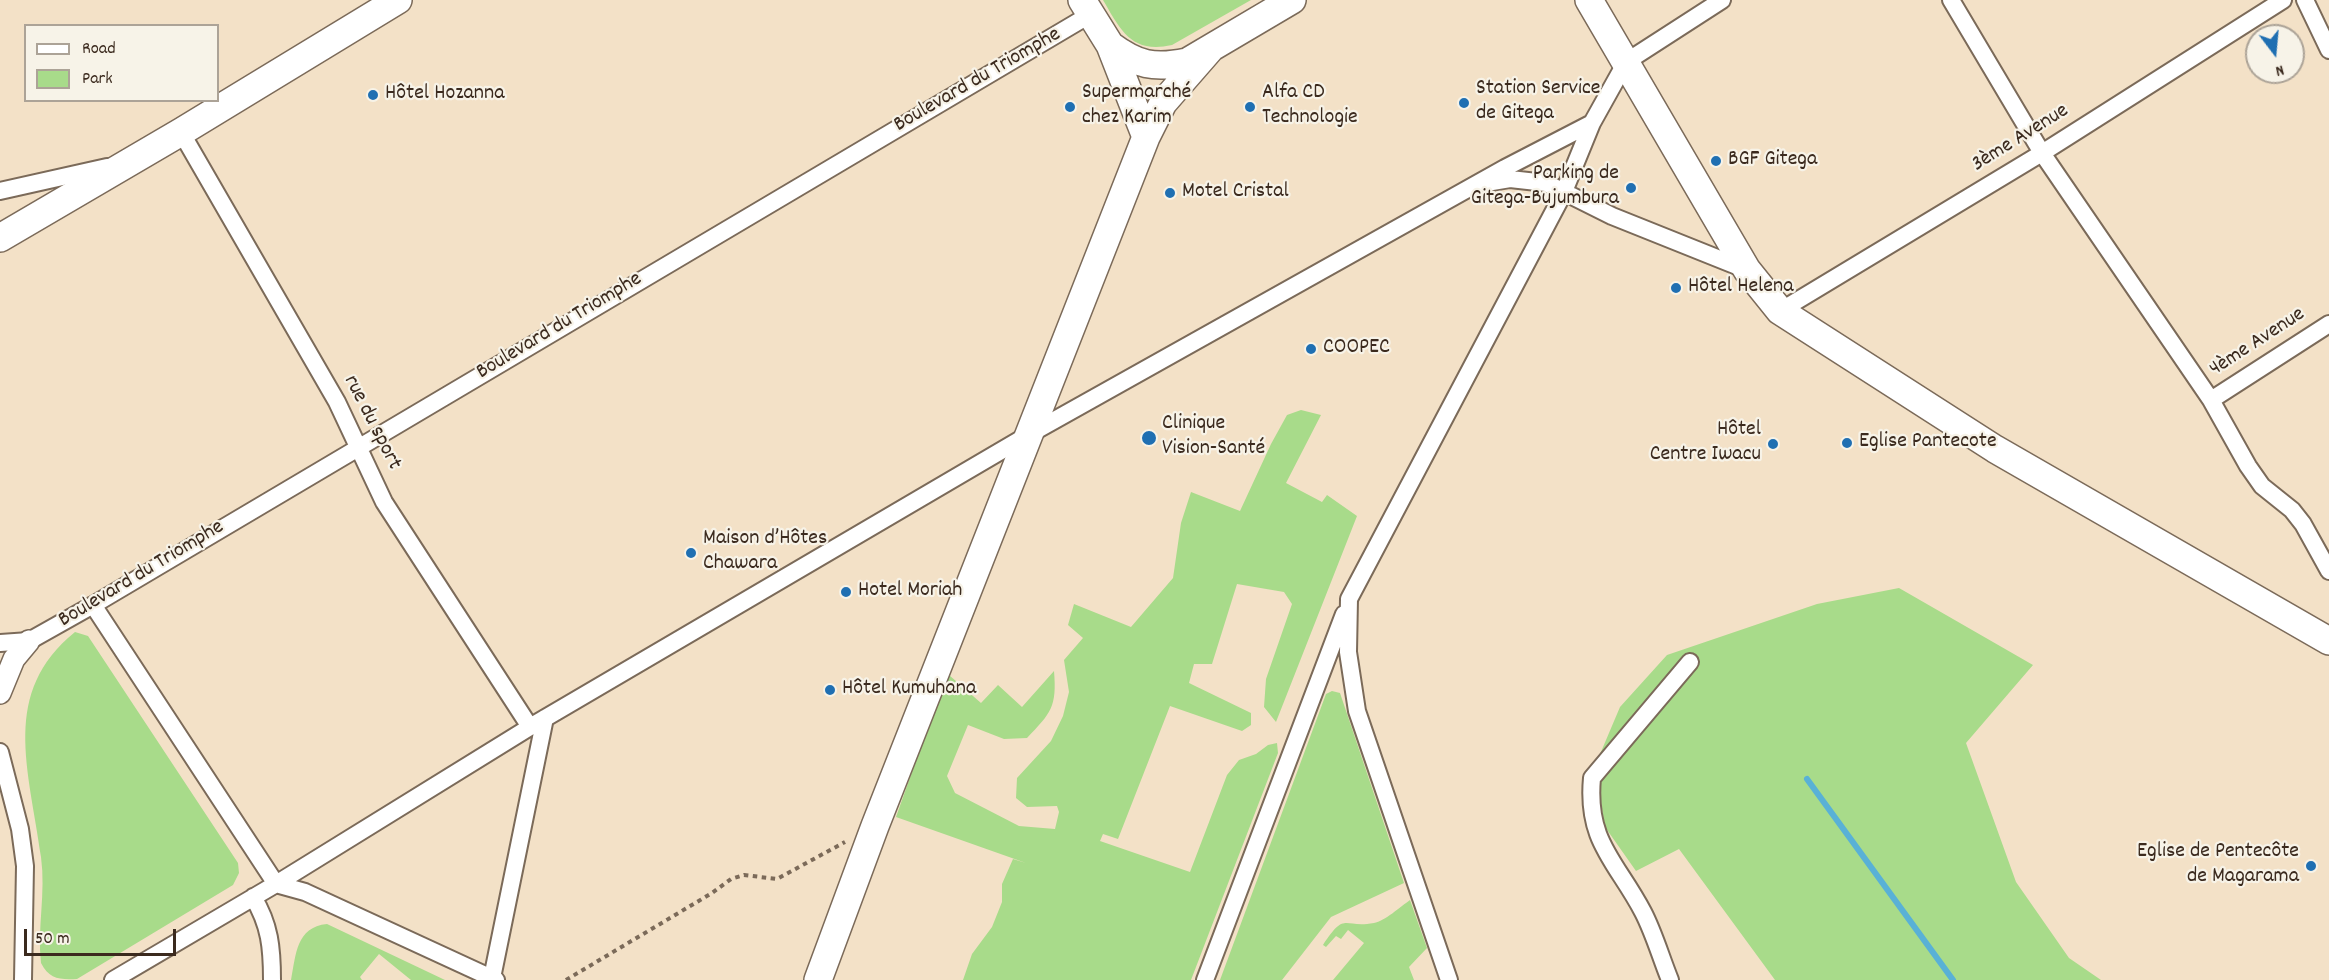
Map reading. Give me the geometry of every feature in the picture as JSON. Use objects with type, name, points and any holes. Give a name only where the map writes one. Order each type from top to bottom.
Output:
[{"type":"main road","points":[[0,238],[131,162],[398,0]]},
{"type":"main road","points":[[1110,45],[1129,60],[1145,64],[1168,66],[1187,62],[1292,0]]},
{"type":"main road","points":[[1589,0],[1746,270],[1780,311],[1995,449],[2329,641]]},
{"type":"main road","points":[[1087,7],[1110,45],[1146,136]]},
{"type":"main road","points":[[818,980],[875,826],[1028,435],[1058,366],[1146,136],[1163,103],[1211,48]]},
{"type":"street","points":[[1205,980],[1349,599],[1563,194],[1592,123],[1626,62],[1722,0]]},
{"type":"street","points":[[1951,0],[2042,153],[2211,400],[2262,486],[2292,510],[2303,524],[2329,571]]},
{"type":"street","name":"3ème Avenue","points":[[1780,311],[2042,153],[2283,0]]},
{"type":"street","points":[[2305,0],[2329,50]]},
{"type":"street","name":"Boulevard du Triomphe","points":[[0,693],[14,659],[28,641],[93,605],[1087,7]]},
{"type":"street","points":[[113,980],[276,884],[545,718],[1028,435],[1458,195],[1592,123]]},
{"type":"street","name":"rue du sport","points":[[181,132],[337,402],[384,502],[530,727]]},
{"type":"street","points":[[0,191],[131,162]]},
{"type":"street","points":[[1458,195],[1485,183],[1510,179],[1546,183],[1563,194],[1611,216],[1746,270]]},
{"type":"street","name":"4ème Avenue","points":[[2211,400],[2329,324]]},
{"type":"street","points":[[1349,599],[1348,652],[1357,711],[1449,980]]},
{"type":"street","points":[[93,605],[276,884],[305,892],[494,979],[545,718]]},
{"type":"street","name":"Boulevard du Triomphe","points":[[0,643],[28,641]]},
{"type":"street","points":[[1670,980],[1645,915],[1634,895],[1617,873],[1600,841],[1594,821],[1591,791],[1592,778],[1689,662]]},
{"type":"street","points":[[0,752],[13,796],[25,866],[23,980]]},
{"type":"street","points":[[253,897],[269,927],[272,980]]},
{"type":"path","points":[[566,980],[712,893],[731,879],[744,875],[777,879],[875,826]]},
{"type":"green space","points":[[1103,0],[1251,0],[1172,45],[1158,47],[1137,43],[1129,38]]},
{"type":"green space","points":[[1301,410],[1321,415],[1286,483],[1322,502],[1327,495],[1357,516],[1276,722],[1264,707],[1266,679],[1292,604],[1284,592],[1237,584],[1212,664],[1194,664],[1189,683],[1251,713],[1251,725],[1242,731],[1170,706],[1118,839],[1103,834],[1100,841],[1190,872],[1227,775],[1239,760],[1256,754],[1268,745],[1277,743],[1278,753],[1191,980],[963,980],[972,954],[992,927],[1002,902],[1002,884],[1013,859],[1026,863],[896,817],[942,687],[949,675],[981,703],[998,685],[1022,707],[1054,671],[1055,683],[1051,709],[1027,738],[1004,739],[968,725],[947,776],[955,793],[1019,826],[1055,829],[1059,812],[1057,806],[1027,807],[1016,798],[1017,778],[1051,741],[1063,716],[1069,692],[1064,660],[1083,638],[1068,625],[1074,604],[1131,627],[1173,578],[1181,523],[1191,492],[1240,511],[1287,415]]},
{"type":"green space","points":[[1899,588],[2033,665],[1966,743],[2016,882],[2069,958],[2101,980],[1775,980],[1679,849],[1636,871],[1605,827],[1595,766],[1620,707],[1667,655],[1817,604]]},
{"type":"green space","points":[[75,632],[88,636],[238,863],[239,873],[233,885],[77,979],[65,979],[51,975],[41,963],[42,870],[25,734],[28,707],[36,680],[52,656]]},
{"type":"green space","points":[[1332,691],[1340,693],[1404,883],[1331,917],[1282,980],[1220,980],[1326,694]]},
{"type":"green space","points":[[1410,900],[1427,948],[1409,967],[1414,980],[1333,980],[1364,943],[1348,930],[1341,939],[1336,936],[1326,947],[1323,945],[1336,928],[1346,923],[1378,922]]},
{"type":"green space","points":[[327,924],[445,980],[411,980],[379,954],[360,977],[362,980],[291,980],[296,952],[303,936],[317,926]]},
{"type":"waterway","points":[[1807,779],[1953,980]]},
{"type":"place","name":"Hôtel Hozanna","points":[[373,95]]},
{"type":"place","name":"Station Service de Gitega","points":[[1464,103]]},
{"type":"place","name":"Supermarché chez Karim","points":[[1070,107]]},
{"type":"place","name":"Alfa CD Technologie","points":[[1250,107]]},
{"type":"place","name":"BGF Gitega","points":[[1716,161]]},
{"type":"place","name":"Parking de Gitega-Bujumbura","points":[[1631,188]]},
{"type":"place","name":"Motel Cristal","points":[[1170,193]]},
{"type":"place","name":"Hôtel Helena","points":[[1676,288]]},
{"type":"place","name":"COOPEC","points":[[1311,349]]},
{"type":"place","name":"Clinique Vision-Santé","points":[[1149,438]]},
{"type":"place","name":"Eglise Pantecote","points":[[1847,443]]},
{"type":"place","name":"Hôtel Centre Iwacu","points":[[1773,444]]},
{"type":"place","name":"Maison d’Hôtes Chawara","points":[[691,553]]},
{"type":"place","name":"Hotel Moriah","points":[[846,592]]},
{"type":"place","name":"Hôtel Kumuhana","points":[[830,690]]},
{"type":"place","name":"Eglise de Pentecôte de Magarama","points":[[2311,866]]}]
